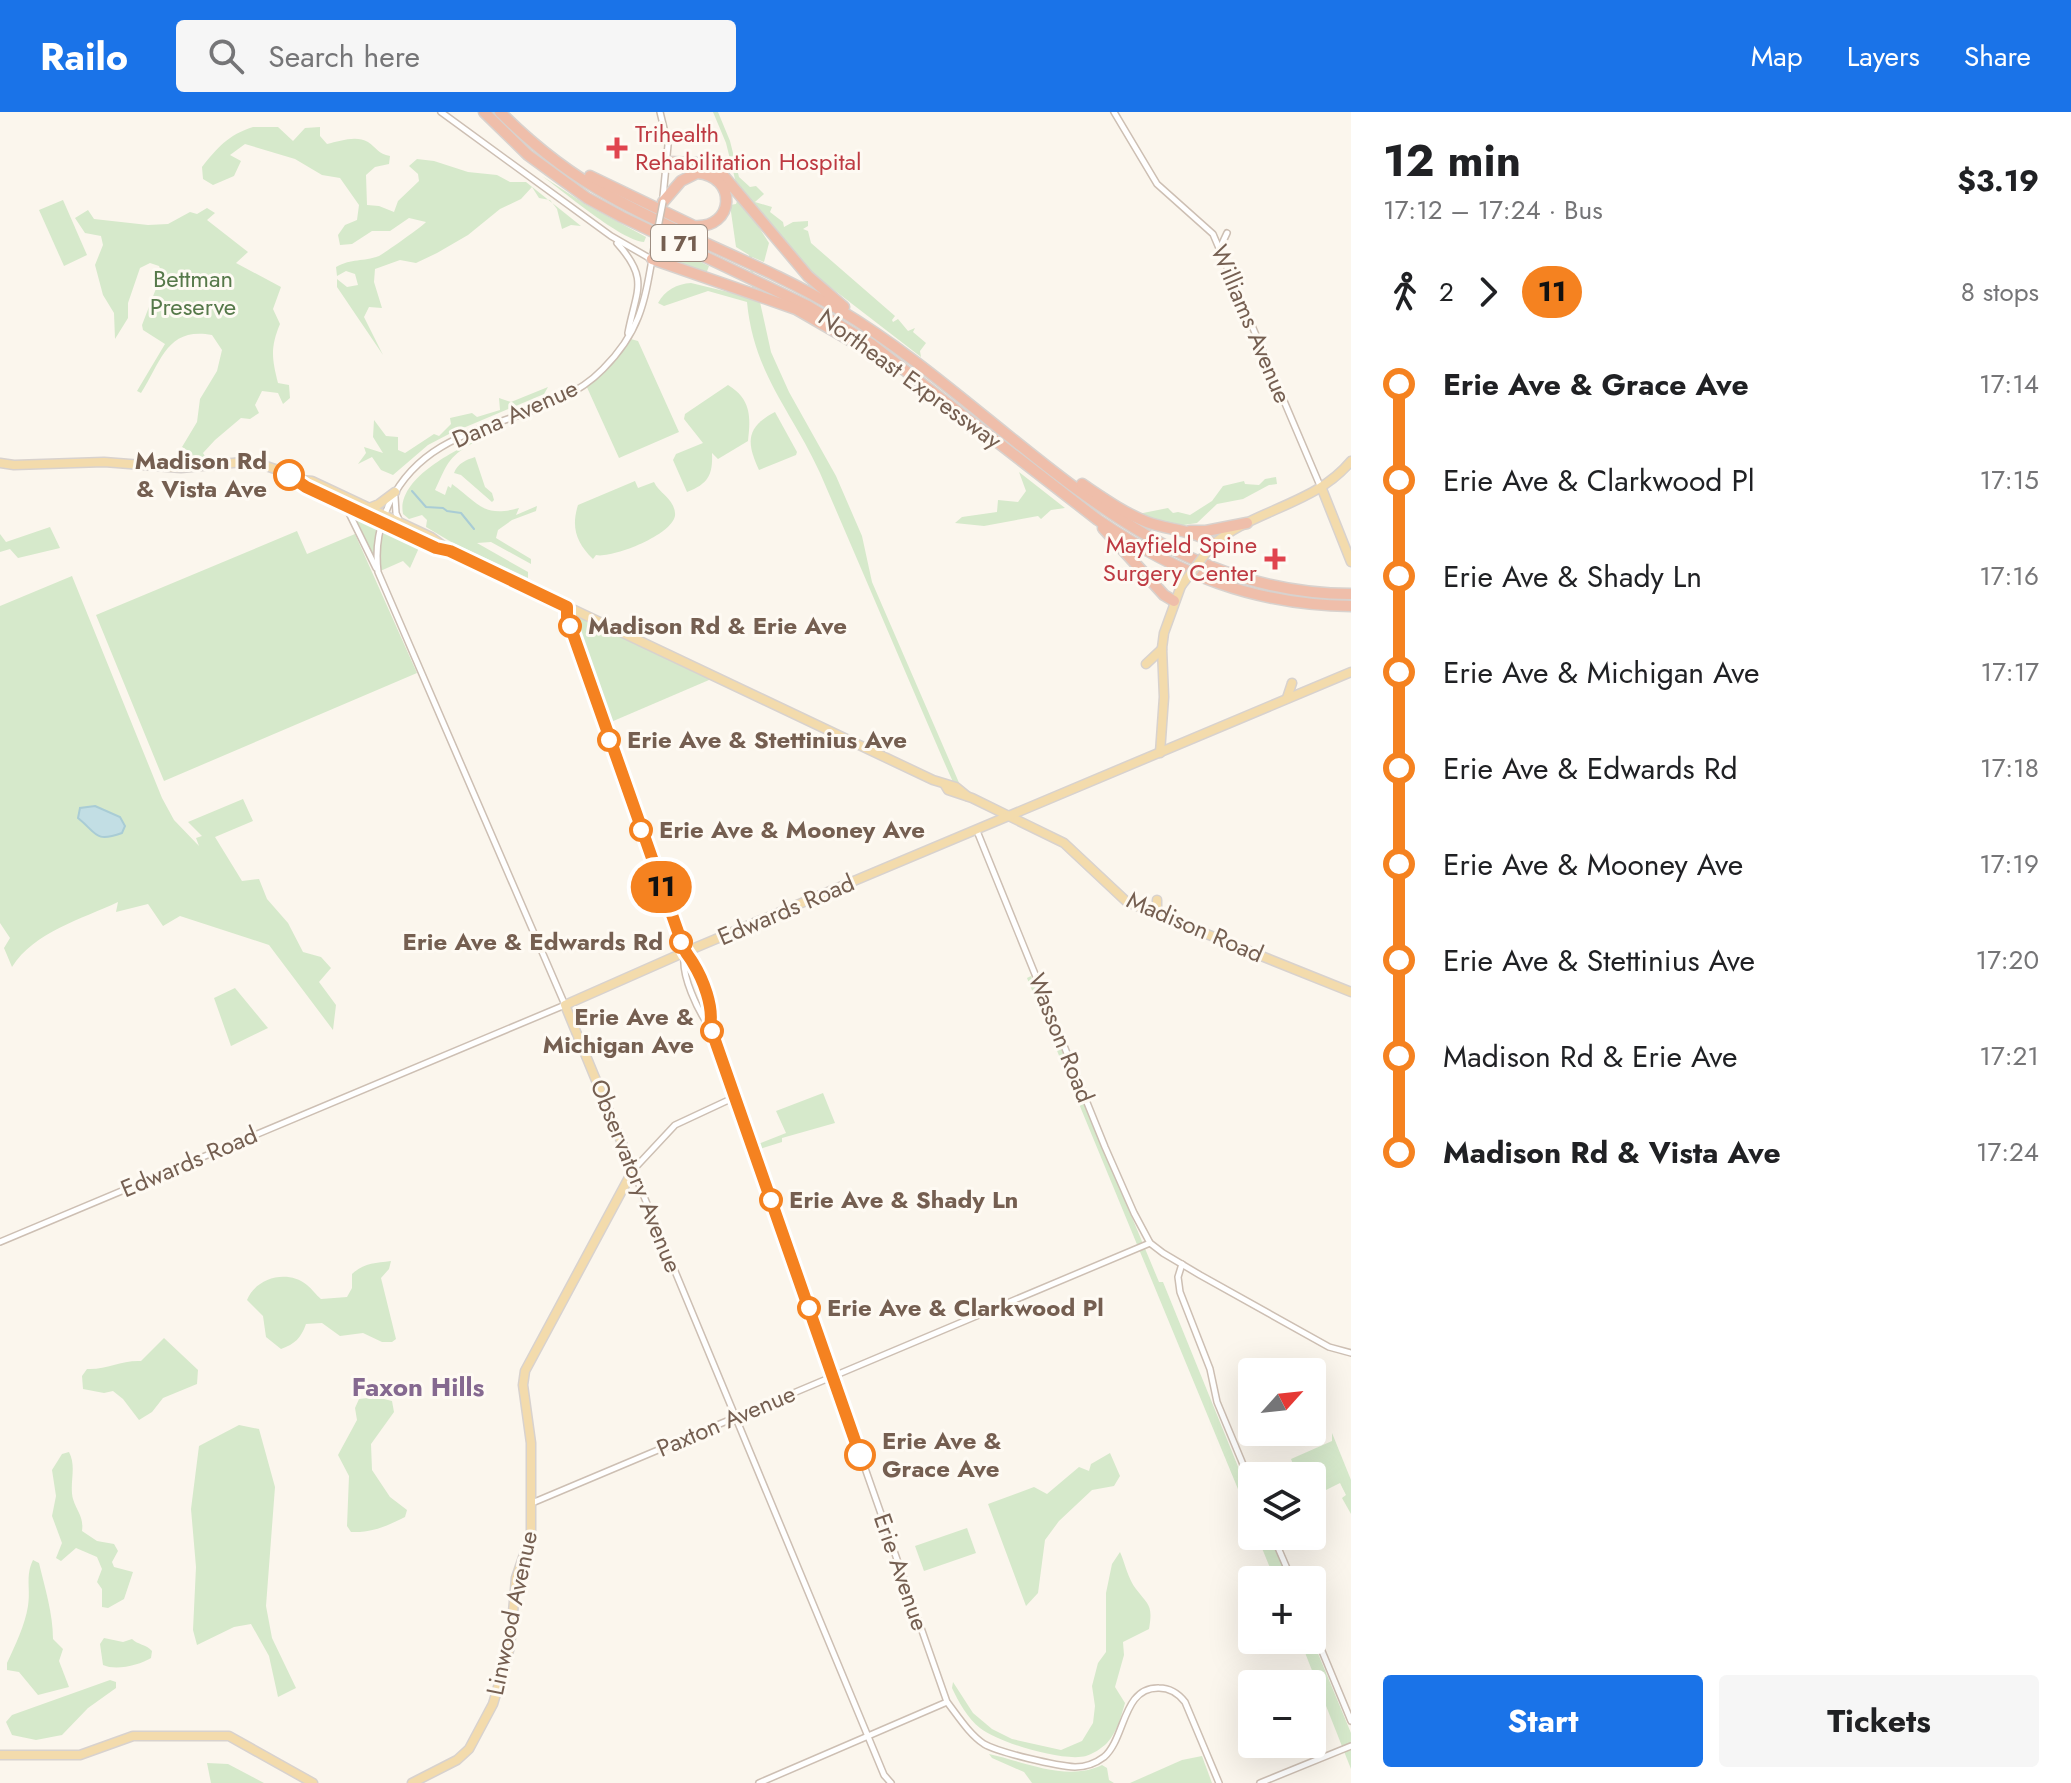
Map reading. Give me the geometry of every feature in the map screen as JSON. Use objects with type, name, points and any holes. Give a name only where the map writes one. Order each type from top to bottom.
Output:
[{"type":"highway","name":"Northeast Expressway","points":[[484,112],[528,155],[587,198],[808,306],[887,356],[1098,520],[1164,561],[1218,585],[1264,597],[1351,606]]},
{"type":"highway","name":"Northeast Expressway","points":[[500,112],[547,153],[611,197],[809,292],[849,315],[1142,535],[1204,566],[1270,586],[1351,594]]},
{"type":"highway","points":[[547,153],[558,155],[596,180],[694,226],[715,222],[727,200],[725,191],[716,179],[697,173],[681,181],[663,202]]},
{"type":"highway","points":[[668,162],[698,163],[722,174],[808,276],[843,305],[849,315]]},
{"type":"highway","points":[[653,254],[796,309],[874,354],[887,356]]},
{"type":"highway","points":[[1054,469],[1069,474],[1118,508],[1147,522],[1204,538],[1211,547]]},
{"type":"highway","points":[[1098,520],[1148,577],[1174,601]]},
{"type":"highway","points":[[1173,530],[1206,531],[1247,523]]},
{"type":"main road","points":[[1160,753],[1165,691],[1162,648],[1166,624],[1181,586],[1193,567],[1211,547],[1247,523],[1322,489],[1351,461]]},
{"type":"main road","name":"Madison Road","points":[[0,463],[105,462],[181,468],[249,462],[266,465],[344,505],[400,523],[440,542],[450,551]]},
{"type":"main road","name":"Madison Road","points":[[297,479],[312,481],[368,508],[436,548],[450,551],[945,785],[956,787],[967,796],[1064,843],[1124,900],[1351,992]]},
{"type":"main road","name":"Williams Avenue","points":[[1322,489],[1351,562]]},
{"type":"main road","points":[[368,508],[395,492]]},
{"type":"main road","points":[[332,499],[354,505],[383,519]]},
{"type":"main road","points":[[1146,664],[1162,648]]},
{"type":"main road","name":"Edwards Road","points":[[565,1005],[1351,672]]},
{"type":"main road","points":[[1287,698],[1292,683]]},
{"type":"main road","points":[[1028,825],[1029,809]]},
{"type":"main road","points":[[1157,900],[1157,914]]},
{"type":"main road","name":"Observatory Avenue","points":[[565,1005],[633,1170]]},
{"type":"main road","name":"Linwood Avenue","points":[[412,1783],[465,1753],[493,1704],[510,1647],[516,1578],[531,1539],[531,1443],[523,1385],[525,1371],[633,1170]]},
{"type":"main road","points":[[0,1755],[80,1755],[133,1736],[229,1736],[313,1783]]},
{"type":"main road","name":"Linwood Avenue","points":[[422,1783],[434,1772]]},
{"type":"street","points":[[441,112],[611,236],[653,254]]},
{"type":"street","name":"Dana Avenue","points":[[383,519],[395,492],[419,462],[450,441],[559,398],[583,384],[603,370],[627,338],[646,300],[663,202],[668,162],[667,137],[660,112]]},
{"type":"street","name":"Williams Avenue","points":[[1114,112],[1157,184],[1213,234],[1322,489]]},
{"type":"street","points":[[1220,249],[1227,233]]},
{"type":"street","points":[[611,236],[635,264],[638,273],[637,295],[627,338]]},
{"type":"street","points":[[395,492],[394,504],[400,523]]},
{"type":"street","points":[[344,505],[378,572]]},
{"type":"street","name":"Observatory Avenue","points":[[383,519],[376,544],[378,572],[565,1005]]},
{"type":"street","name":"Erie Avenue","points":[[567,607],[567,617],[584,669],[685,952],[697,970],[710,1007],[710,1026]]},
{"type":"street","name":"Wasson Road","points":[[977,831],[1105,1147],[1150,1243]]},
{"type":"street","name":"Erie Avenue","points":[[685,952],[686,975],[699,1011],[710,1026],[947,1702],[968,1730],[993,1748],[1079,1767],[1100,1759],[1112,1747],[1134,1699],[1153,1688],[1166,1689],[1185,1702],[1219,1783]]},
{"type":"street","points":[[686,975],[688,970],[697,970]]},
{"type":"street","name":"Edwards Road","points":[[0,1242],[565,1005]]},
{"type":"street","points":[[699,1011],[704,1013],[710,1007]]},
{"type":"street","points":[[633,1170],[675,1125],[735,1097]]},
{"type":"street","name":"Observatory Avenue","points":[[633,1170],[868,1737],[884,1775],[891,1783]]},
{"type":"street","points":[[1150,1243],[1329,1347],[1351,1353]]},
{"type":"street","name":"Paxton Avenue","points":[[532,1503],[1150,1243]]},
{"type":"street","points":[[1182,1264],[1178,1277],[1180,1292],[1210,1369],[1217,1402],[1242,1462]]},
{"type":"street","points":[[1323,1654],[1351,1721]]},
{"type":"street","points":[[759,1783],[947,1702]]},
{"type":"street","points":[[1260,1783],[1351,1746]]},
{"type":"green space","points":[[713,112],[718,112],[730,141],[739,177],[764,194],[755,202],[772,207],[770,212],[783,222],[784,227],[793,222],[808,221],[808,226],[803,229],[808,231],[811,243],[895,316],[893,322],[898,319],[908,331],[915,328],[913,332],[926,343],[920,351],[921,357],[812,273],[741,189],[753,218],[769,243],[764,262],[752,257],[756,300],[760,302],[771,352],[789,392],[836,476],[862,536],[872,582],[960,785],[953,782],[820,473],[766,372],[757,351],[747,302],[708,291],[664,306],[658,303],[672,288],[691,283],[753,298],[749,255],[736,247],[730,205],[737,201],[741,203],[726,143]]},
{"type":"green space","points":[[253,127],[278,127],[293,141],[305,128],[320,127],[320,136],[327,144],[353,139],[368,142],[390,156],[389,164],[375,167],[366,175],[367,205],[394,212],[398,201],[419,181],[418,174],[409,166],[417,159],[468,172],[497,175],[510,182],[526,182],[548,200],[539,198],[532,187],[521,199],[500,209],[468,235],[437,253],[416,263],[400,260],[375,269],[374,282],[382,308],[369,307],[364,317],[383,355],[337,287],[337,279],[347,287],[358,285],[355,274],[346,271],[337,276],[336,267],[379,256],[426,222],[409,218],[390,231],[372,231],[352,244],[340,245],[338,235],[345,225],[357,220],[359,205],[340,178],[322,175],[295,159],[245,144],[230,155],[241,161],[234,176],[213,185],[203,179],[202,167],[219,148],[230,138]]},
{"type":"green space","points":[[542,176],[646,237],[644,242],[608,225]]},
{"type":"green space","points":[[63,200],[87,255],[64,266],[39,210]]},
{"type":"green space","points":[[552,203],[581,226],[571,225],[562,229],[557,209]]},
{"type":"green space","name":"Bettman Preserve","points":[[207,208],[215,213],[207,220],[248,252],[236,263],[281,287],[273,309],[280,324],[273,347],[273,360],[278,383],[289,385],[290,398],[283,404],[278,393],[262,391],[255,405],[259,413],[250,419],[241,418],[215,440],[203,453],[206,458],[180,461],[187,450],[182,447],[197,422],[200,399],[217,371],[222,350],[212,335],[185,336],[175,341],[161,358],[141,393],[137,391],[165,344],[143,330],[142,325],[162,273],[159,266],[150,263],[140,268],[128,303],[128,318],[115,339],[114,313],[103,295],[95,265],[103,245],[101,236],[85,233],[75,218],[88,210],[94,219],[168,224],[190,212],[197,214]]},
{"type":"green space","points":[[666,245],[709,266],[706,274],[661,259]]},
{"type":"green space","points":[[627,338],[638,341],[679,432],[619,458],[585,383],[594,377]]},
{"type":"green space","points":[[728,385],[741,396],[748,409],[748,441],[718,459],[712,453],[708,478],[687,492],[673,460],[676,454],[703,443],[684,419],[685,414]]},
{"type":"green space","points":[[548,387],[544,394],[428,445],[393,475],[381,470],[372,457],[358,464],[366,453],[364,447],[383,453],[373,437],[374,420],[386,436],[398,437],[398,450],[405,453],[434,434],[439,436],[451,424],[450,418],[472,413],[477,417],[500,410],[499,398],[511,402]]},
{"type":"green space","points":[[775,412],[797,452],[759,470],[752,451],[751,436],[758,423]]},
{"type":"green space","points":[[478,440],[450,460],[435,490],[445,495],[452,484],[482,507],[498,511],[519,508],[516,515],[537,506],[536,511],[512,520],[498,530],[496,538],[531,559],[531,564],[491,542],[477,543],[528,572],[528,578],[426,527],[427,520],[422,515],[409,519],[403,514],[403,502],[408,490],[428,468]]},
{"type":"green space","points":[[475,457],[485,487],[492,493],[492,502],[461,475],[454,473],[460,464]]},
{"type":"green space","points":[[1019,472],[1065,508],[1051,510],[1041,519],[1038,516],[984,526],[955,523],[962,517],[997,512],[998,500],[1018,502],[1026,491]]},
{"type":"green space","points":[[1276,477],[1277,484],[1243,499],[1217,504],[1197,523],[1177,526],[1138,514],[1168,508],[1173,513],[1190,515],[1212,501],[1223,486],[1244,481],[1245,484],[1259,485],[1265,479]]},
{"type":"green space","points":[[635,481],[638,488],[654,482],[672,504],[675,513],[673,521],[643,543],[616,553],[596,555],[593,559],[576,534],[578,505]]},
{"type":"green space","points":[[344,505],[422,541],[410,568],[403,561],[378,572]]},
{"type":"green space","points":[[50,527],[60,548],[18,558],[10,549],[0,552],[0,534],[6,542]]},
{"type":"green space","points":[[297,531],[307,554],[355,534],[417,673],[164,781],[96,615]]},
{"type":"green space","points":[[72,576],[162,798],[174,820],[199,846],[196,838],[202,836],[188,822],[243,799],[253,821],[215,837],[242,881],[259,879],[267,899],[288,923],[303,952],[321,957],[331,968],[319,982],[336,1005],[333,1030],[269,945],[180,916],[163,926],[148,904],[116,912],[118,902],[74,921],[33,944],[12,967],[4,948],[10,938],[0,923],[0,606]]},
{"type":"green space","points":[[567,607],[716,677],[604,725],[566,613]]},
{"type":"green space","points":[[1031,976],[1159,1282],[1163,1282],[1238,1467],[1238,1489],[1027,978]]},
{"type":"green space","points":[[235,988],[268,1028],[231,1046],[214,998]]},
{"type":"green space","points":[[823,1093],[835,1123],[782,1138],[782,1142],[760,1149],[758,1144],[786,1133],[776,1111]]},
{"type":"green space","points":[[391,1261],[381,1278],[396,1339],[392,1342],[382,1342],[363,1333],[340,1336],[322,1323],[306,1324],[297,1340],[281,1349],[266,1337],[263,1316],[247,1300],[257,1286],[282,1277],[299,1280],[321,1299],[347,1297],[352,1288],[352,1274],[356,1270]]},
{"type":"green space","points":[[164,1338],[198,1370],[197,1384],[163,1398],[152,1412],[139,1420],[113,1391],[104,1393],[83,1389],[82,1376],[87,1369],[141,1361]]},
{"type":"green space","points":[[376,1397],[392,1401],[394,1412],[371,1444],[372,1470],[390,1497],[407,1510],[405,1517],[386,1526],[351,1532],[347,1526],[349,1476],[338,1455],[357,1420],[355,1408],[359,1399]]},
{"type":"green space","points":[[239,1425],[259,1429],[275,1487],[266,1606],[272,1638],[296,1688],[278,1697],[269,1656],[251,1624],[234,1627],[197,1645],[193,1630],[196,1567],[191,1509],[199,1446]]},
{"type":"green space","points":[[1332,1433],[1351,1480],[1351,1514],[1342,1498],[1346,1495],[1340,1483],[1326,1490],[1326,1462],[1292,1462],[1291,1459],[1332,1441]]},
{"type":"green space","points":[[69,1452],[72,1493],[82,1531],[97,1541],[114,1544],[118,1551],[112,1562],[114,1567],[133,1572],[124,1599],[108,1608],[102,1607],[102,1589],[97,1582],[102,1569],[97,1557],[76,1548],[61,1561],[56,1558],[62,1543],[52,1516],[56,1496],[52,1470],[62,1454]]},
{"type":"green space","points":[[1110,1453],[1120,1476],[1114,1486],[1092,1490],[1059,1521],[1045,1540],[1038,1593],[1026,1606],[988,1504],[1034,1487],[1047,1494],[1079,1467],[1089,1471],[1091,1464]]},
{"type":"green space","points":[[967,1528],[976,1553],[924,1571],[915,1546]]},
{"type":"green space","points":[[1263,1550],[1276,1550],[1282,1566],[1269,1566]]},
{"type":"green space","points":[[1120,1552],[1131,1581],[1147,1603],[1150,1615],[1149,1629],[1123,1642],[1124,1655],[1115,1687],[1125,1703],[1110,1739],[1089,1755],[1062,1756],[1016,1745],[980,1728],[960,1704],[952,1688],[953,1682],[973,1713],[992,1729],[1012,1739],[1061,1750],[1082,1741],[1093,1723],[1095,1706],[1092,1686],[1098,1663],[1106,1652],[1106,1593],[1112,1564]]},
{"type":"green space","points":[[33,1560],[39,1563],[53,1639],[63,1649],[59,1661],[69,1687],[38,1695],[19,1672],[7,1670],[27,1613],[29,1572]]},
{"type":"green space","points":[[104,1638],[123,1642],[132,1639],[152,1651],[151,1658],[128,1666],[103,1665],[100,1644]]},
{"type":"green space","points":[[1306,1654],[1318,1654],[1325,1670],[1312,1670]]},
{"type":"green space","points":[[1326,1673],[1351,1733],[1351,1769],[1326,1706]]},
{"type":"green space","points":[[110,1680],[116,1682],[116,1688],[88,1708],[62,1735],[36,1740],[12,1735],[6,1722],[12,1715]]},
{"type":"green space","points":[[989,1754],[1060,1771],[1089,1770],[1102,1765],[1107,1768],[1109,1780],[1114,1783],[1032,1783],[1024,1772]]},
{"type":"green space","points":[[1202,1756],[1212,1783],[1130,1783],[1182,1760]]},
{"type":"green space","points":[[207,1763],[228,1764],[264,1783],[211,1783]]},
{"type":"water","points":[[95,806],[120,817],[125,826],[122,833],[101,837],[78,818],[80,808]]},
{"type":"waterway","points":[[412,491],[426,507],[461,513],[474,529]]},
{"type":"bus line","name":"11","points":[[289,475],[333,500],[567,607],[567,617],[664,896],[685,952],[697,970],[708,1000],[710,1026],[860,1455]]},
{"type":"place","name":"Trihealth Rehabilitation Hospital","points":[[617,148]]},
{"type":"place","name":"Madison Rd & Vista Ave","points":[[289,475]]},
{"type":"place","name":"Mayfield Spine Surgery Center","points":[[1275,559]]},
{"type":"place","name":"Madison Rd & Erie Ave","points":[[570,626]]},
{"type":"place","name":"Erie Ave & Stettinius Ave","points":[[609,740]]},
{"type":"place","name":"Erie Ave & Mooney Ave","points":[[641,830]]},
{"type":"place","name":"Erie Ave & Edwards Rd","points":[[681,942]]},
{"type":"place","name":"Erie Ave & Michigan Ave","points":[[712,1031]]},
{"type":"place","name":"Erie Ave & Shady Ln","points":[[771,1200]]},
{"type":"place","name":"Erie Ave & Clarkwood Pl","points":[[809,1308]]},
{"type":"place","name":"Erie Ave & Grace Ave","points":[[860,1455]]},
{"type":"district","name":"Faxon Hills","points":[[418,1387]]}]
